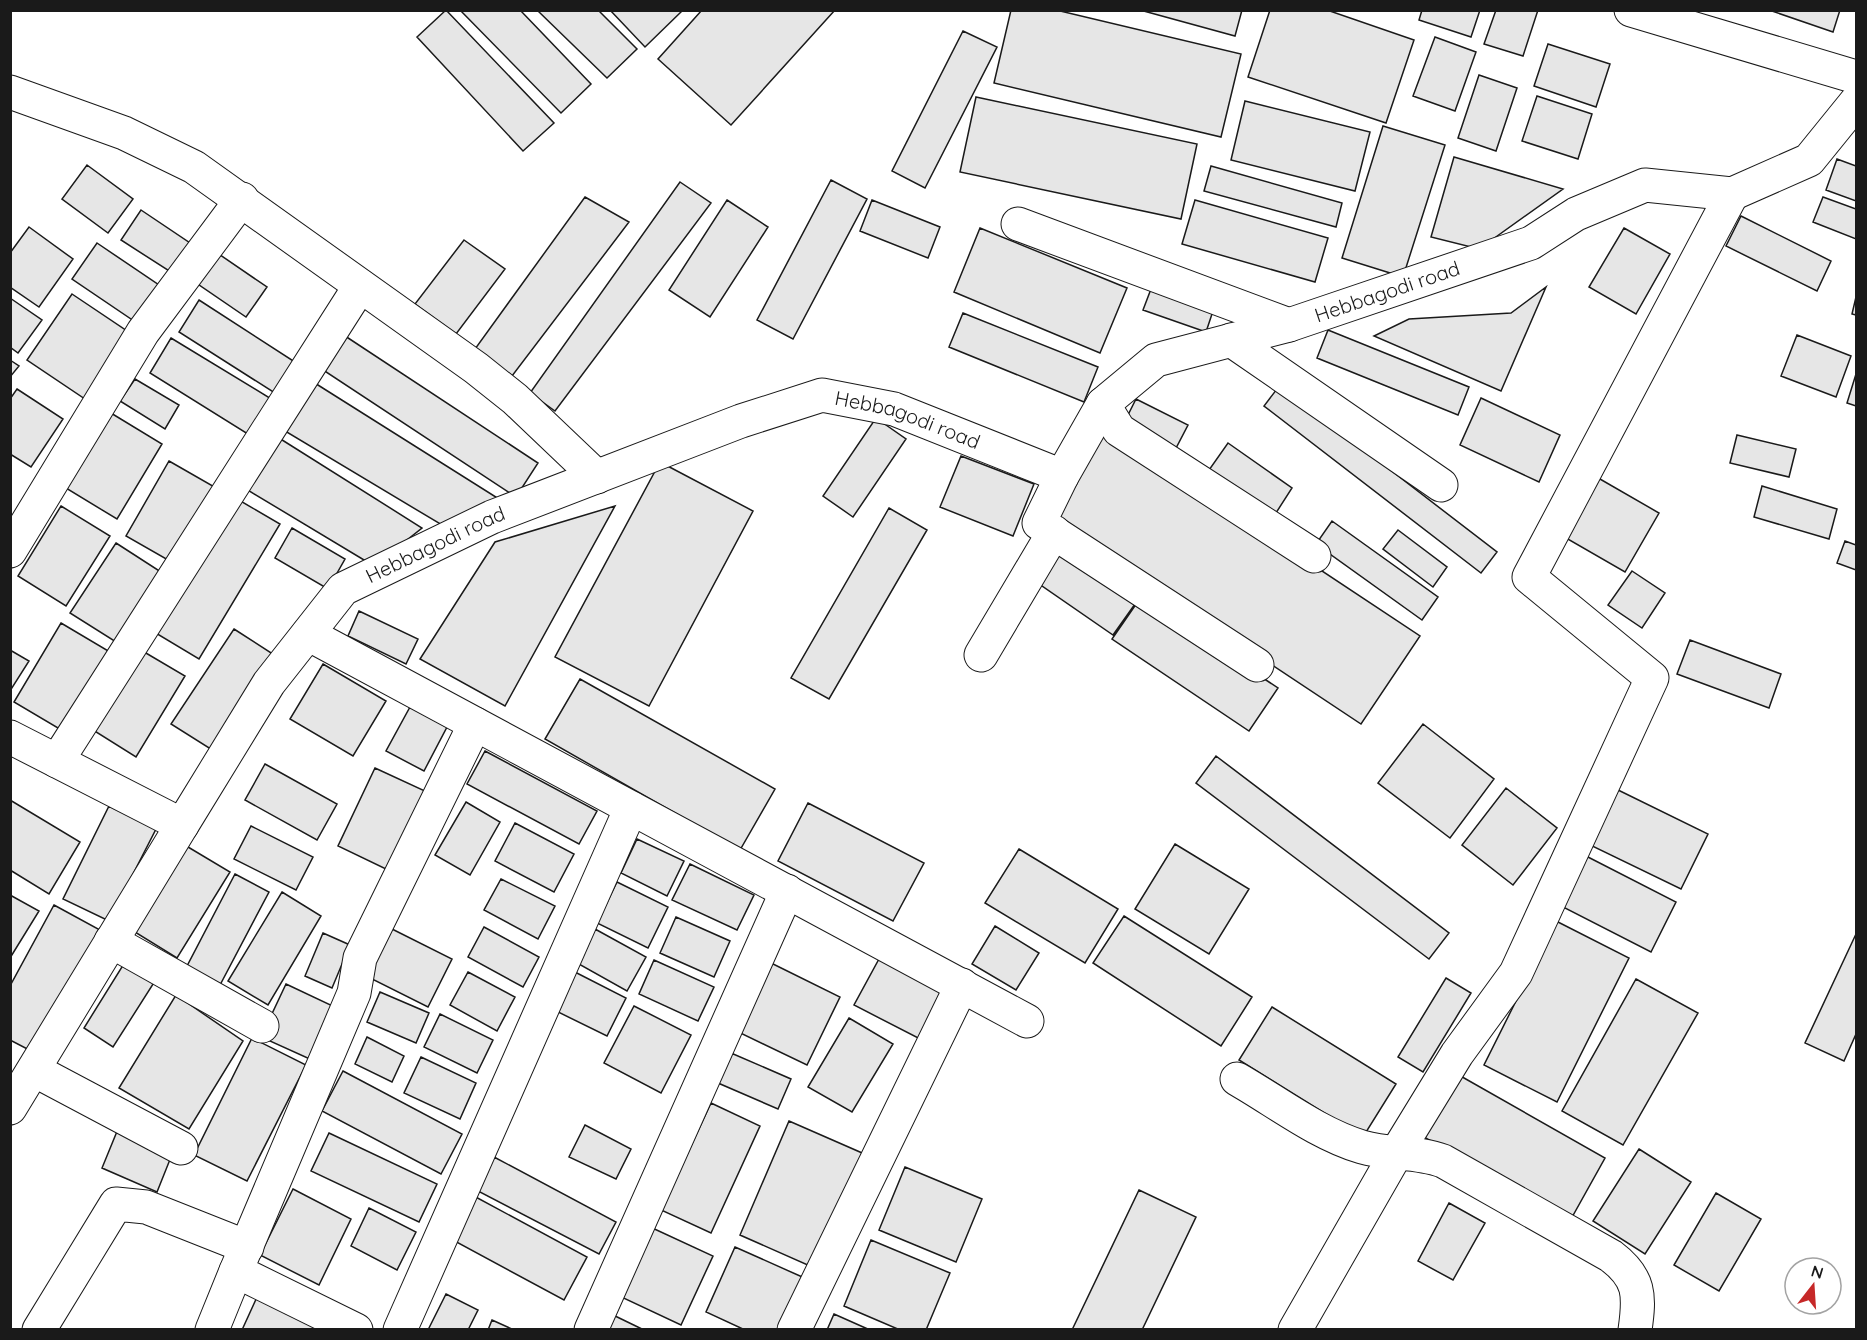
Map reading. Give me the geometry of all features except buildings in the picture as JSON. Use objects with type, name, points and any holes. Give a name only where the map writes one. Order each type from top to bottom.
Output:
[{"type":"street","points":[[1631,10],[1857,77]]},
{"type":"street","points":[[10,92],[123,134],[194,167],[242,199],[476,368],[515,399],[597,477]]},
{"type":"street","name":"Hebbagodi road","points":[[10,1108],[269,683],[343,589],[492,517],[741,421],[822,395],[894,409],[1062,476],[1103,404],[1156,360],[1289,325],[1532,243],[1576,214],[1645,185],[1732,194],[1809,160],[1857,102]]},
{"type":"street","points":[[1295,1329],[1396,1152],[1457,1054],[1516,973],[1652,678],[1529,576],[1732,194]]},
{"type":"street","points":[[10,550],[143,332],[242,199]]},
{"type":"street","points":[[1018,224],[1289,325]]},
{"type":"street","points":[[57,761],[360,286]]},
{"type":"street","points":[[1231,340],[1441,485]]},
{"type":"street","points":[[1103,404],[1119,430],[1314,556]]},
{"type":"street","points":[[1062,476],[1039,523],[1257,665]]},
{"type":"street","points":[[981,655],[1054,532]]},
{"type":"street","points":[[308,634],[1027,1021]]},
{"type":"street","points":[[212,1329],[354,993],[360,958],[475,724]]},
{"type":"street","points":[[16,750],[57,761],[182,825]]},
{"type":"street","points":[[400,1329],[631,808]]},
{"type":"street","points":[[591,1329],[787,891]]},
{"type":"street","points":[[111,941],[262,1026]]},
{"type":"street","points":[[794,1329],[962,985]]},
{"type":"street","points":[[34,1070],[181,1148]]},
{"type":"street","points":[[1237,1079],[1341,1139],[1364,1148],[1425,1154],[1443,1161],[1611,1256],[1626,1267],[1635,1281],[1637,1312],[1635,1329]]},
{"type":"street","points":[[39,1329],[116,1204],[146,1207],[242,1259],[356,1329]]}]
